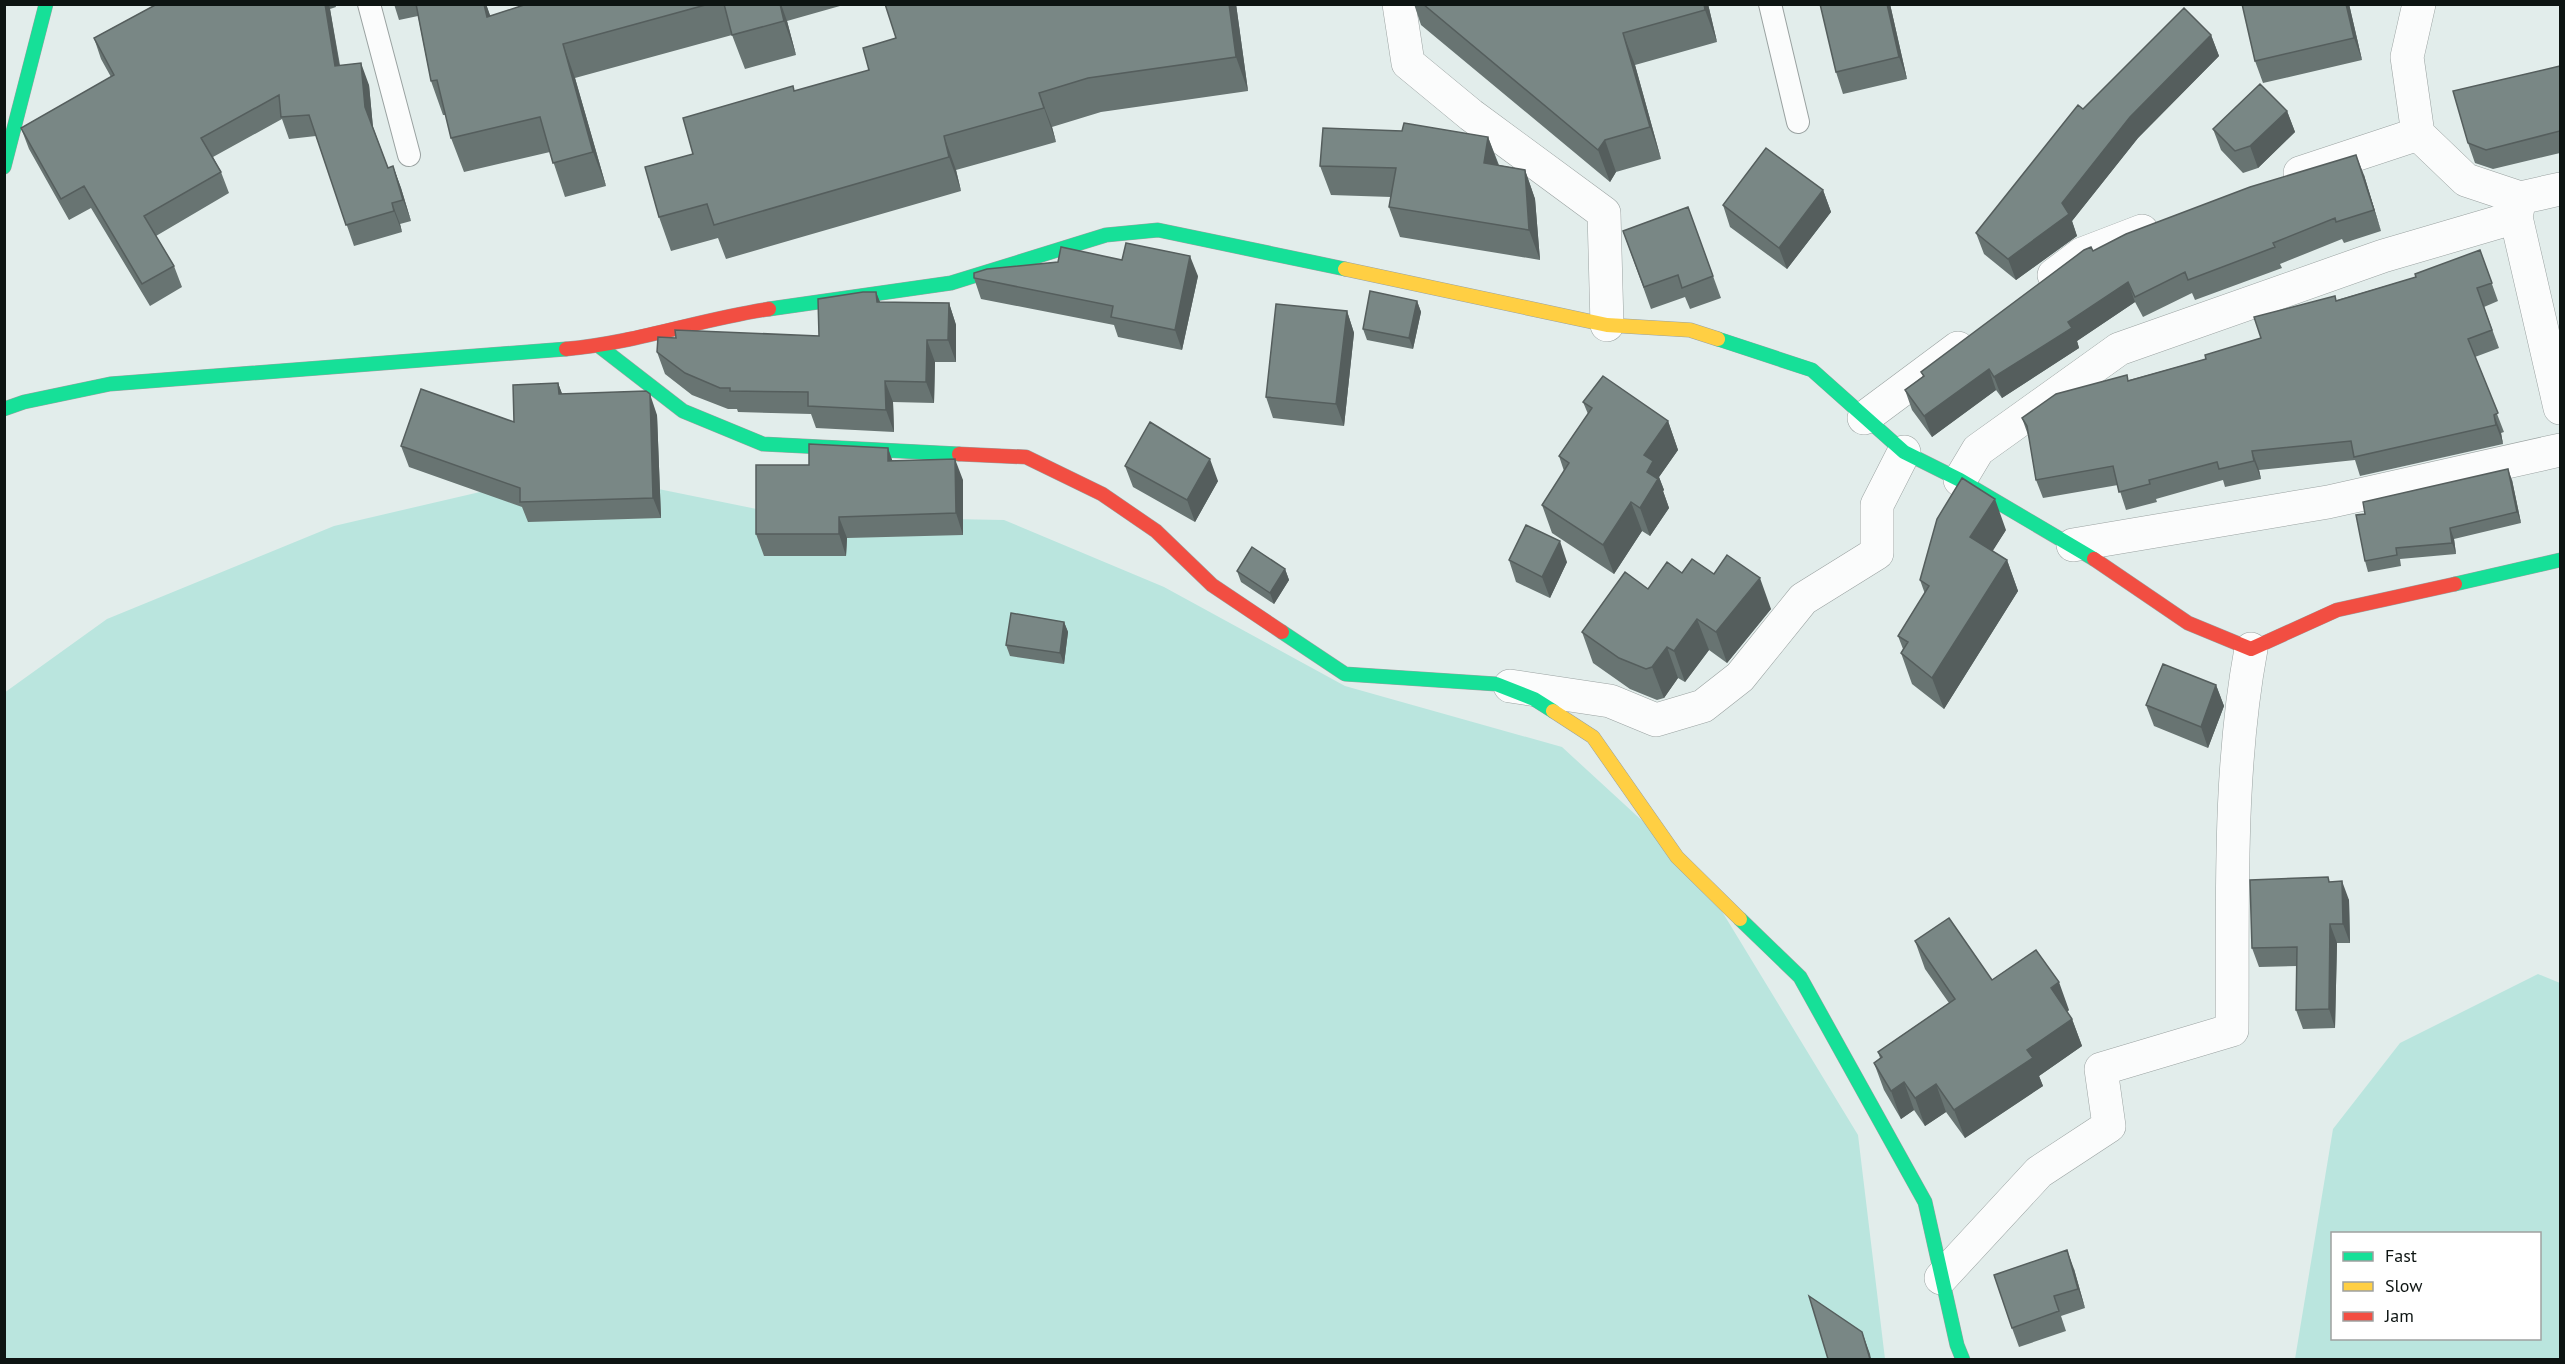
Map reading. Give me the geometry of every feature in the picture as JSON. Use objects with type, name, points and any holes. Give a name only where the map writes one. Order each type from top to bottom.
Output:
[{"type":"street","points":[[4,167],[46,4]]},
{"type":"street","points":[[1399,4],[1408,63],[1471,115],[1604,213],[1607,325]]},
{"type":"street","points":[[2419,4],[2407,57],[2418,134],[2466,180],[2518,207]]},
{"type":"street","points":[[2272,183],[2418,134]]},
{"type":"street","points":[[1960,480],[1978,450],[2119,349],[2384,256],[2518,207],[2560,189]]},
{"type":"street","points":[[2518,207],[2560,408]]},
{"type":"street","points":[[2034,290],[2082,254],[2171,220]]},
{"type":"street","points":[[4,409],[24,402],[110,384],[599,346],[731,315],[951,283],[1106,235],[1158,230],[1607,325],[1690,330],[1812,370],[1904,452],[1960,480],[2073,545],[2188,623],[2251,649],[2337,610],[2560,560]]},
{"type":"street","points":[[1864,418],[1978,333]]},
{"type":"street","points":[[599,346],[683,411],[763,444],[1026,457],[1102,494],[1156,531],[1212,585],[1346,674],[1496,684],[1610,701],[1656,720],[1703,706],[1740,677],[1803,599],[1876,553],[1877,505],[1904,452]]},
{"type":"street","points":[[2073,545],[2328,502],[2560,450]]},
{"type":"street","points":[[1941,1278],[2039,1172],[2109,1126],[2101,1069],[2232,1030],[2233,871],[2243,692],[2251,649]]},
{"type":"street","points":[[1496,684],[1534,699],[1593,737],[1677,857],[1800,977],[1925,1202],[1941,1278],[1963,1359]]},
{"type":"lane","points":[[369,4],[410,155]]},
{"type":"lane","points":[[1770,4],[1797,122]]},
{"type":"green space","points":[[570,471],[791,516],[1004,520],[1164,587],[1345,686],[1562,747],[1698,872],[1858,1135],[1885,1359],[5,1359],[4,693],[107,619],[334,526]]},
{"type":"green space","points":[[2538,974],[2560,983],[2560,1359],[2295,1359],[2333,1129],[2400,1043]]},
{"type":"building","points":[[157,4],[325,4],[335,66],[361,63],[365,107],[388,168],[393,166],[403,200],[392,203],[394,211],[346,225],[309,115],[281,117],[279,95],[201,138],[221,172],[144,216],[174,266],[142,284],[84,186],[61,199],[21,128],[114,75],[94,38]]},
{"type":"building","points":[[416,4],[484,4],[487,17],[527,4],[709,4],[563,44],[593,152],[553,163],[540,117],[451,138],[437,80],[431,81]]},
{"type":"building","points":[[724,4],[780,4],[784,21],[732,35]]},
{"type":"building","points":[[885,4],[1229,4],[1236,57],[1088,78],[1039,93],[1044,108],[944,136],[949,157],[714,225],[707,204],[659,217],[645,167],[693,154],[683,118],[793,86],[794,91],[869,70],[863,48],[896,38]]},
{"type":"building","points":[[1423,4],[1704,4],[1705,10],[1623,33],[1650,127],[1605,140],[1598,150]]},
{"type":"building","points":[[1820,4],[1887,4],[1899,57],[1836,72]]},
{"type":"building","points":[[2242,4],[2346,4],[2354,38],[2255,61]]},
{"type":"building","points":[[2184,8],[2211,35],[2130,117],[2062,203],[2069,214],[2008,259],[1976,233],[2078,105],[2083,109]]},
{"type":"building","points":[[2560,66],[2560,131],[2486,150],[2468,143],[2453,91]]},
{"type":"building","points":[[2260,84],[2287,111],[2250,146],[2235,151],[2213,129]]},
{"type":"building","points":[[1404,123],[1488,137],[1484,163],[1525,170],[1529,230],[1389,207],[1396,168],[1320,166],[1323,128],[1402,131]]},
{"type":"building","points":[[1766,148],[1823,190],[1779,248],[1723,205]]},
{"type":"building","points":[[2356,155],[2374,210],[2336,222],[2335,218],[2273,243],[2275,247],[2188,280],[2185,272],[2135,297],[2128,282],[2068,322],[2072,328],[1994,377],[1989,369],[1924,416],[1905,390],[1924,376],[1921,372],[2084,250],[2091,247],[2093,251],[2126,234],[2250,187]]},
{"type":"building","points":[[1688,207],[1713,276],[1682,288],[1678,275],[1644,287],[1623,231]]},
{"type":"building","points":[[1126,243],[1190,256],[1175,330],[1111,317],[1113,306],[974,278],[974,273],[987,269],[1058,262],[1061,247],[1122,260]]},
{"type":"building","points":[[2480,250],[2492,283],[2477,288],[2492,330],[2468,339],[2498,413],[2494,415],[2496,425],[2354,457],[2351,441],[2252,451],[2254,461],[2219,469],[2217,462],[2149,480],[2150,484],[2119,492],[2113,466],[2036,480],[2027,426],[2022,418],[2056,394],[2127,375],[2128,381],[2206,359],[2205,355],[2261,338],[2254,317],[2335,296],[2336,301],[2416,277],[2415,274]]},
{"type":"building","points":[[1370,291],[1417,301],[1409,338],[1363,329]]},
{"type":"building","points":[[876,292],[877,302],[949,303],[948,340],[927,340],[926,382],[885,381],[886,410],[808,406],[808,392],[730,391],[730,388],[720,388],[685,373],[657,352],[658,337],[676,338],[675,330],[819,336],[818,299]]},
{"type":"building","points":[[1276,304],[1347,311],[1336,404],[1266,397]]},
{"type":"building","points":[[1603,376],[1668,421],[1644,455],[1653,461],[1647,472],[1658,479],[1640,508],[1631,502],[1603,545],[1542,505],[1569,463],[1559,456],[1592,408],[1583,402]]},
{"type":"building","points":[[558,383],[559,394],[646,391],[650,394],[653,498],[520,502],[520,488],[401,446],[421,389],[514,422],[513,385]]},
{"type":"building","points":[[1150,422],[1210,459],[1187,500],[1125,466]]},
{"type":"building","points":[[809,444],[888,448],[888,461],[955,459],[956,513],[839,517],[839,534],[756,534],[756,465],[809,465]]},
{"type":"building","points":[[2508,469],[2517,512],[2450,528],[2452,543],[2396,548],[2397,555],[2365,561],[2356,515],[2365,514],[2363,502]]},
{"type":"building","points":[[1962,478],[1995,499],[1970,537],[2007,560],[1932,678],[1901,653],[1908,642],[1898,636],[1929,586],[1920,580],[1937,519]]},
{"type":"building","points":[[1526,525],[1560,541],[1542,577],[1509,560]]},
{"type":"building","points":[[1252,547],[1285,569],[1270,593],[1237,571]]},
{"type":"building","points":[[1727,555],[1760,578],[1716,632],[1697,619],[1674,651],[1667,647],[1652,667],[1646,669],[1619,658],[1582,632],[1625,572],[1648,589],[1667,562],[1682,573],[1692,559],[1714,574]]},
{"type":"building","points":[[1011,613],[1064,622],[1060,653],[1006,645]]},
{"type":"building","points":[[2163,664],[2216,685],[2201,727],[2146,705]]},
{"type":"building","points":[[2328,877],[2329,882],[2342,881],[2343,924],[2330,924],[2329,1009],[2296,1010],[2297,947],[2252,948],[2250,880]]},
{"type":"building","points":[[1949,918],[1992,980],[2036,950],[2059,982],[2051,988],[2072,1019],[2027,1050],[2033,1058],[1954,1110],[1936,1084],[1915,1098],[1904,1082],[1891,1091],[1874,1063],[1882,1057],[1878,1052],[1955,999],[1915,941]]},
{"type":"building","points":[[2067,1250],[2078,1289],[2054,1296],[2059,1311],[2012,1328],[1994,1275]]},
{"type":"building","points":[[1809,1296],[1862,1332],[1870,1359],[1828,1359]]},
{"type":"traffic: fast","points":[[4,167],[46,4]]},
{"type":"traffic: fast","points":[[769,309],[951,283],[1106,235],[1158,230],[1345,269]]},
{"type":"traffic: fast","points":[[1718,339],[1812,370],[1904,452],[1960,480],[2094,559]]},
{"type":"traffic: fast","points":[[599,346],[683,411],[763,444],[959,454]]},
{"type":"traffic: fast","points":[[4,409],[24,402],[110,384],[566,349]]},
{"type":"traffic: fast","points":[[2455,584],[2560,560]]},
{"type":"traffic: fast","points":[[1282,632],[1345,674],[1496,684],[1534,699],[1553,711]]},
{"type":"traffic: fast","points":[[1740,919],[1800,977],[1925,1202],[1957,1345],[1963,1360]]},
{"type":"traffic: slow","points":[[1345,269],[1607,325],[1690,330],[1718,339]]},
{"type":"traffic: slow","points":[[1553,711],[1593,737],[1677,857],[1740,919]]},
{"type":"traffic: jam","points":[[566,349],[617,342],[769,309]]},
{"type":"traffic: jam","points":[[959,454],[1026,457],[1102,494],[1156,531],[1212,585],[1282,632]]},
{"type":"traffic: jam","points":[[2094,559],[2188,623],[2251,649],[2337,610],[2455,584]]}]
